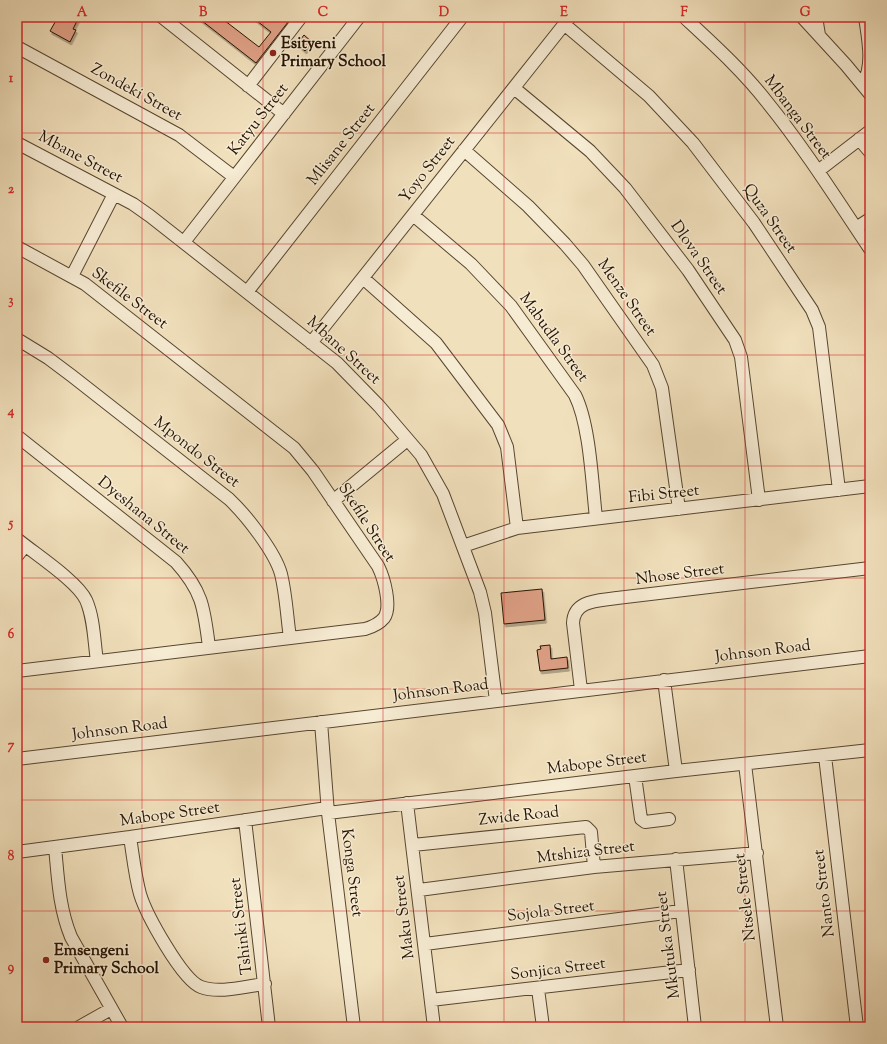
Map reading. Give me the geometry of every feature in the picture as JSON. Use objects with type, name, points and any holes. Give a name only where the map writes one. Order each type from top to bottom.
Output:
[{"type":"street","points":[[162,17],[284,114]]},
{"type":"street","name":"Katyu Street","points":[[184,242],[359,17]]},
{"type":"street","name":"Mlisane Street","points":[[247,292],[462,17]]},
{"type":"street","name":"Mbanga Street","points":[[684,17],[745,76],[767,102],[818,171],[870,249]]},
{"type":"street","points":[[802,17],[867,89]]},
{"type":"street","points":[[816,17],[819,35]]},
{"type":"street","points":[[865,17],[869,43],[867,89]]},
{"type":"street","points":[[248,86],[301,18]]},
{"type":"street","name":"Yoyo Street","points":[[311,343],[567,21]]},
{"type":"street","name":"Quza Street","points":[[567,21],[649,96],[678,125],[754,223],[812,310],[820,334],[839,490]]},
{"type":"street","name":"Zondeki Street","points":[[17,47],[178,135],[234,177]]},
{"type":"street","name":"Dlova Street","points":[[514,88],[590,152],[625,188],[688,270],[735,340],[741,357],[759,500]]},
{"type":"street","points":[[818,171],[870,131]]},
{"type":"street","points":[[859,139],[870,152]]},
{"type":"street","name":"Mbane Street","points":[[17,143],[133,204],[184,242],[311,343],[357,382],[379,406],[432,473],[443,494],[480,592],[485,614],[496,700]]},
{"type":"street","name":"Menze Street","points":[[464,150],[528,206],[565,244],[591,277],[653,365],[662,388],[679,509]]},
{"type":"street","points":[[72,276],[114,194]]},
{"type":"street","name":"Mabudla Street","points":[[413,215],[471,264],[512,306],[575,394],[580,403],[585,425],[596,518]]},
{"type":"street","points":[[856,228],[870,219]]},
{"type":"street","name":"Skefile Street","points":[[17,247],[72,276],[107,301],[294,448],[313,471],[378,566],[384,583],[387,611],[380,622],[365,629],[17,671]]},
{"type":"street","points":[[363,278],[436,343],[498,425],[507,447],[517,528]]},
{"type":"street","name":"Mpondo Street","points":[[17,339],[48,358],[72,376],[240,509],[268,550],[281,573],[290,638]]},
{"type":"street","name":"Dyeshana Street","points":[[17,436],[176,562],[195,585],[200,596],[209,647]]},
{"type":"street","points":[[333,501],[407,440]]},
{"type":"street","name":"Fibi Street","points":[[463,546],[517,528],[870,486]]},
{"type":"street","points":[[17,556],[21,543],[71,582],[85,599],[91,620],[97,661]]},
{"type":"street","name":"Nhose Street","points":[[581,690],[574,616],[582,605],[589,602],[870,568]]},
{"type":"street","name":"Johnson Road","points":[[17,759],[870,656]]},
{"type":"street","points":[[664,680],[676,771]]},
{"type":"street","name":"Konga Street","points":[[320,722],[328,810],[354,1027]]},
{"type":"street","name":"Mabope Street","points":[[17,852],[328,810],[407,804],[676,771],[870,750]]},
{"type":"street","name":"Nanto Street","points":[[825,756],[857,1027]]},
{"type":"street","name":"Ntsele Street","points":[[745,764],[777,1027]]},
{"type":"street","points":[[634,776],[641,819],[645,822],[669,820]]},
{"type":"street","name":"Maku Street","points":[[407,804],[434,1027]]},
{"type":"street","name":"Tshinki Street","points":[[245,820],[269,1027]]},
{"type":"street","name":"Zwide Road","points":[[413,845],[586,827],[591,832],[594,867]]},
{"type":"street","points":[[130,837],[139,886],[145,908],[174,956],[193,982],[201,987],[214,989],[265,984]]},
{"type":"street","points":[[55,848],[60,900],[70,937],[122,1027]]},
{"type":"street","name":"Mtshiza Street","points":[[418,890],[594,867],[757,853]]},
{"type":"street","name":"Mkutuka Street","points":[[676,859],[695,1027]]},
{"type":"street","name":"Sojola Street","points":[[425,944],[681,911]]},
{"type":"street","name":"Sonjica Street","points":[[431,1000],[538,989],[689,970]]},
{"type":"street","points":[[538,989],[543,1027]]},
{"type":"street","points":[[79,1027],[111,1009]]},
{"type":"building","points":[[58,17],[79,17],[73,29],[76,30],[70,42],[50,31]]},
{"type":"building","points":[[197,17],[220,17],[259,47],[271,32],[252,17],[292,17],[256,63]]},
{"type":"building","points":[[304,35],[312,42],[305,51],[297,44]]},
{"type":"building","points":[[542,589],[545,620],[504,624],[501,593]]},
{"type":"building","points":[[550,645],[551,659],[567,657],[568,668],[540,671],[537,650],[541,649],[540,646]]},
{"type":"place","name":"Esityeni Primary School","points":[[273,53]]},
{"type":"place","name":"Emsengeni Primary School","points":[[46,960]]}]
